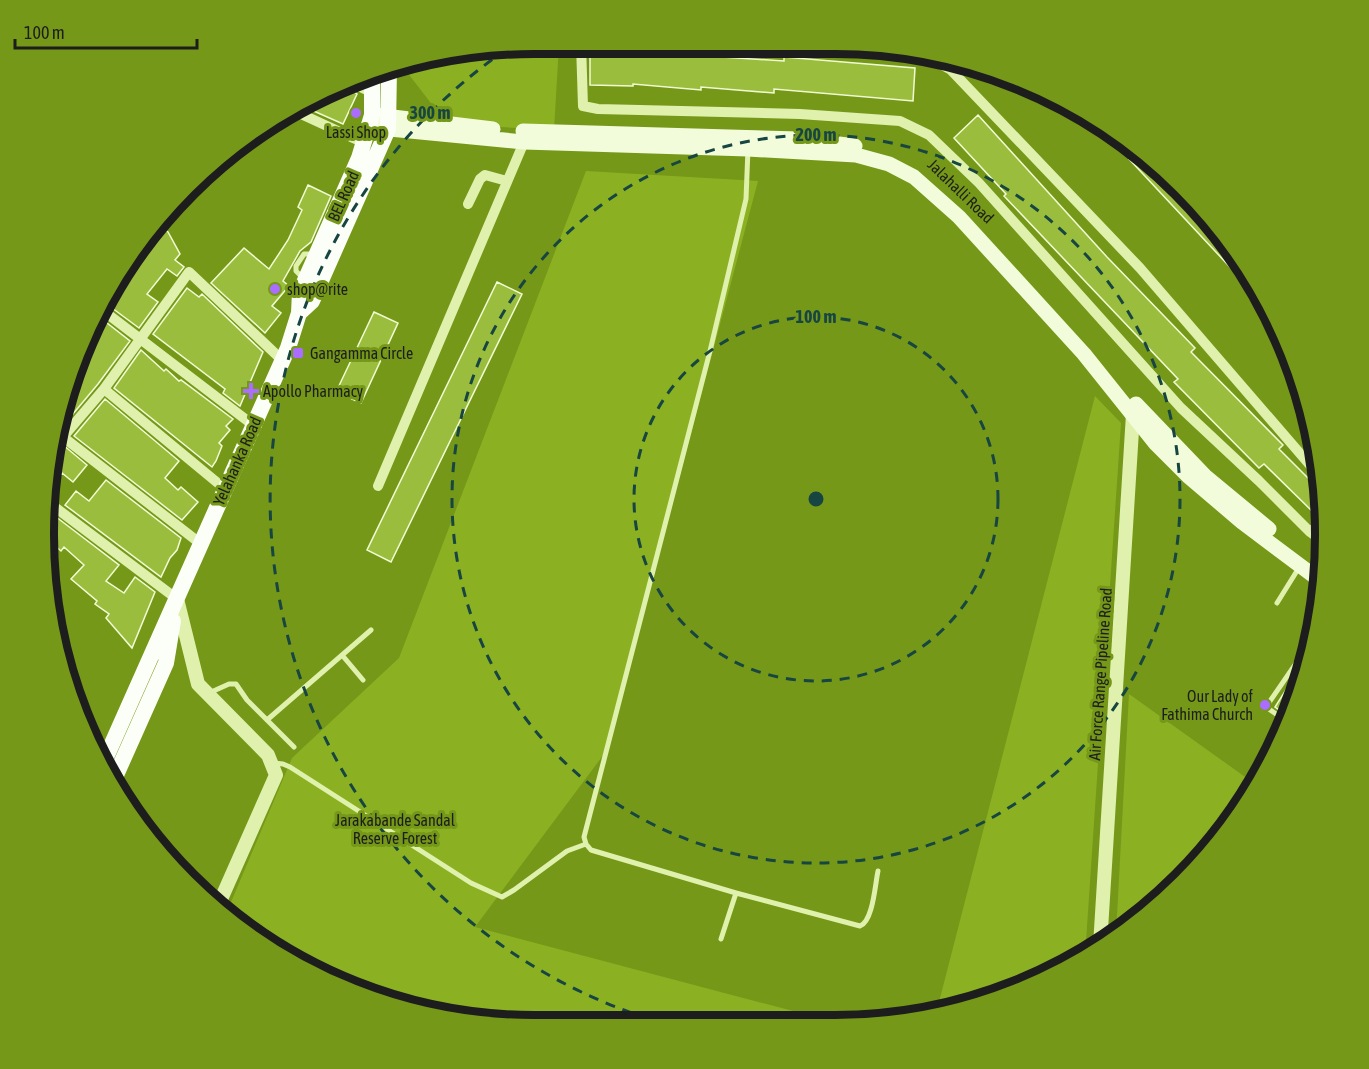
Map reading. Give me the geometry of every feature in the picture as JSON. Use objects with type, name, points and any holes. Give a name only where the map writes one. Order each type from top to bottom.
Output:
[{"type":"main road","points":[[388,123],[389,77]]},
{"type":"main road","name":"BEL Road","points":[[299,313],[300,292],[368,128],[372,83]]},
{"type":"main road","name":"Jalahalli Road","points":[[368,128],[388,123],[506,131],[799,138],[854,146],[891,156],[919,174],[964,217],[1136,410]]},
{"type":"main road","name":"Jalahalli Road","points":[[388,123],[524,142],[856,155],[889,164],[915,177],[959,217],[1136,410],[1205,476],[1314,563]]},
{"type":"main road","name":"Yelahanka Road","points":[[108,754],[254,425],[299,313],[312,301],[388,123]]},
{"type":"main road","points":[[1136,410],[1156,444],[1188,476],[1242,522],[1313,576]]},
{"type":"main road","name":"Yelahanka Road","points":[[117,773],[166,663],[177,600]]},
{"type":"street","points":[[581,54],[583,106],[598,109],[800,114],[900,121],[928,135],[979,183],[1180,408],[1315,536]]},
{"type":"street","points":[[946,67],[1140,267],[1310,465]]},
{"type":"street","points":[[361,87],[373,93]]},
{"type":"street","points":[[305,113],[368,128]]},
{"type":"street","points":[[378,486],[524,142]]},
{"type":"street","points":[[468,204],[480,179],[485,175],[507,181]]},
{"type":"street","points":[[64,436],[104,389],[189,272],[282,360]]},
{"type":"street","points":[[108,314],[254,425]]},
{"type":"street","points":[[104,389],[225,489]]},
{"type":"street","name":"Air Force Range Pipeline Road","points":[[1101,934],[1136,410]]},
{"type":"street","points":[[64,438],[201,544]]},
{"type":"street","points":[[55,507],[177,600],[198,684],[268,755],[276,775],[221,899]]},
{"type":"street","points":[[1310,532],[1315,528]]},
{"type":"lane","points":[[748,149],[746,199],[710,351],[584,837],[591,850],[736,893],[860,926],[869,917],[878,871]]},
{"type":"lane","points":[[1277,603],[1300,566]]},
{"type":"lane","points":[[267,720],[371,630]]},
{"type":"lane","points":[[342,655],[363,680]]},
{"type":"lane","points":[[1279,716],[1266,707],[1299,659]]},
{"type":"lane","points":[[208,693],[229,684],[236,684],[247,700],[294,747]]},
{"type":"lane","points":[[271,763],[290,767],[471,883],[496,896],[502,897],[567,851],[586,844]]},
{"type":"lane","points":[[721,939],[736,893]]},
{"type":"green space","points":[[558,54],[554,130],[447,124],[406,71],[472,58]]},
{"type":"green space","name":"Jarakabande Sandal Reserve Forest","points":[[586,171],[758,181],[607,750],[475,927],[808,1015],[534,1015],[472,1011],[441,1006],[380,989],[322,965],[294,951],[230,906],[292,758],[399,658]]},
{"type":"green space","points":[[1095,396],[1121,423],[1086,944],[1018,978],[959,999],[939,1004]]},
{"type":"green space","points":[[1129,694],[1248,779],[1216,827],[1196,851],[1151,896],[1117,923]]},
{"type":"building","points":[[590,54],[645,56],[645,54],[676,54],[784,61],[784,57],[915,68],[913,101],[774,89],[774,93],[633,84],[633,86],[590,85]]},
{"type":"building","points":[[352,91],[357,94],[343,124],[311,110]]},
{"type":"building","points":[[978,115],[1107,257],[1195,348],[1191,352],[1283,445],[1279,449],[1312,482],[1313,512],[1264,464],[1259,468],[1174,382],[1178,379],[1004,196],[1006,194],[954,138]]},
{"type":"building","points":[[1131,157],[1151,173],[1196,218],[1241,279],[1129,159]]},
{"type":"building","points":[[308,185],[331,196],[311,242],[300,251],[283,281],[289,286],[272,306],[281,313],[265,333],[211,283],[244,248],[269,269],[288,240],[302,210],[298,207]]},
{"type":"building","points":[[164,229],[180,254],[175,260],[184,267],[177,276],[167,269],[147,294],[158,302],[139,328],[111,307],[135,268]]},
{"type":"building","points":[[497,282],[522,294],[391,562],[367,550]]},
{"type":"building","points":[[187,288],[199,297],[202,294],[263,352],[240,406],[223,393],[225,389],[153,334]]},
{"type":"building","points":[[374,312],[398,323],[361,403],[336,392]]},
{"type":"building","points":[[104,321],[130,341],[68,420],[80,380]]},
{"type":"building","points":[[141,350],[164,371],[166,369],[179,381],[181,380],[233,419],[226,426],[230,430],[219,443],[222,446],[212,467],[114,388]]},
{"type":"building","points":[[105,399],[179,461],[165,478],[178,490],[181,487],[198,502],[182,520],[74,436]]},
{"type":"building","points":[[62,444],[87,465],[73,482],[62,473],[57,479]]},
{"type":"building","points":[[106,480],[181,538],[177,550],[170,558],[161,577],[65,505],[76,491],[89,501]]},
{"type":"building","points":[[55,516],[119,565],[106,581],[124,593],[135,577],[155,592],[132,648],[106,618],[109,614],[95,604],[97,601],[71,579],[84,565],[64,547],[61,551],[54,545]]},
{"type":"building","points":[[1289,685],[1290,686],[1281,711],[1275,707]]},
{"type":"place","name":"Lassi Shop","points":[[356,113]]},
{"type":"place","name":"shop@rite","points":[[275,289]]},
{"type":"place","name":"Gangamma Circle","points":[[298,353]]},
{"type":"place","name":"Apollo Pharmacy","points":[[251,391]]},
{"type":"place","name":"Our Lady of Fathima Church","points":[[1265,705]]}]
